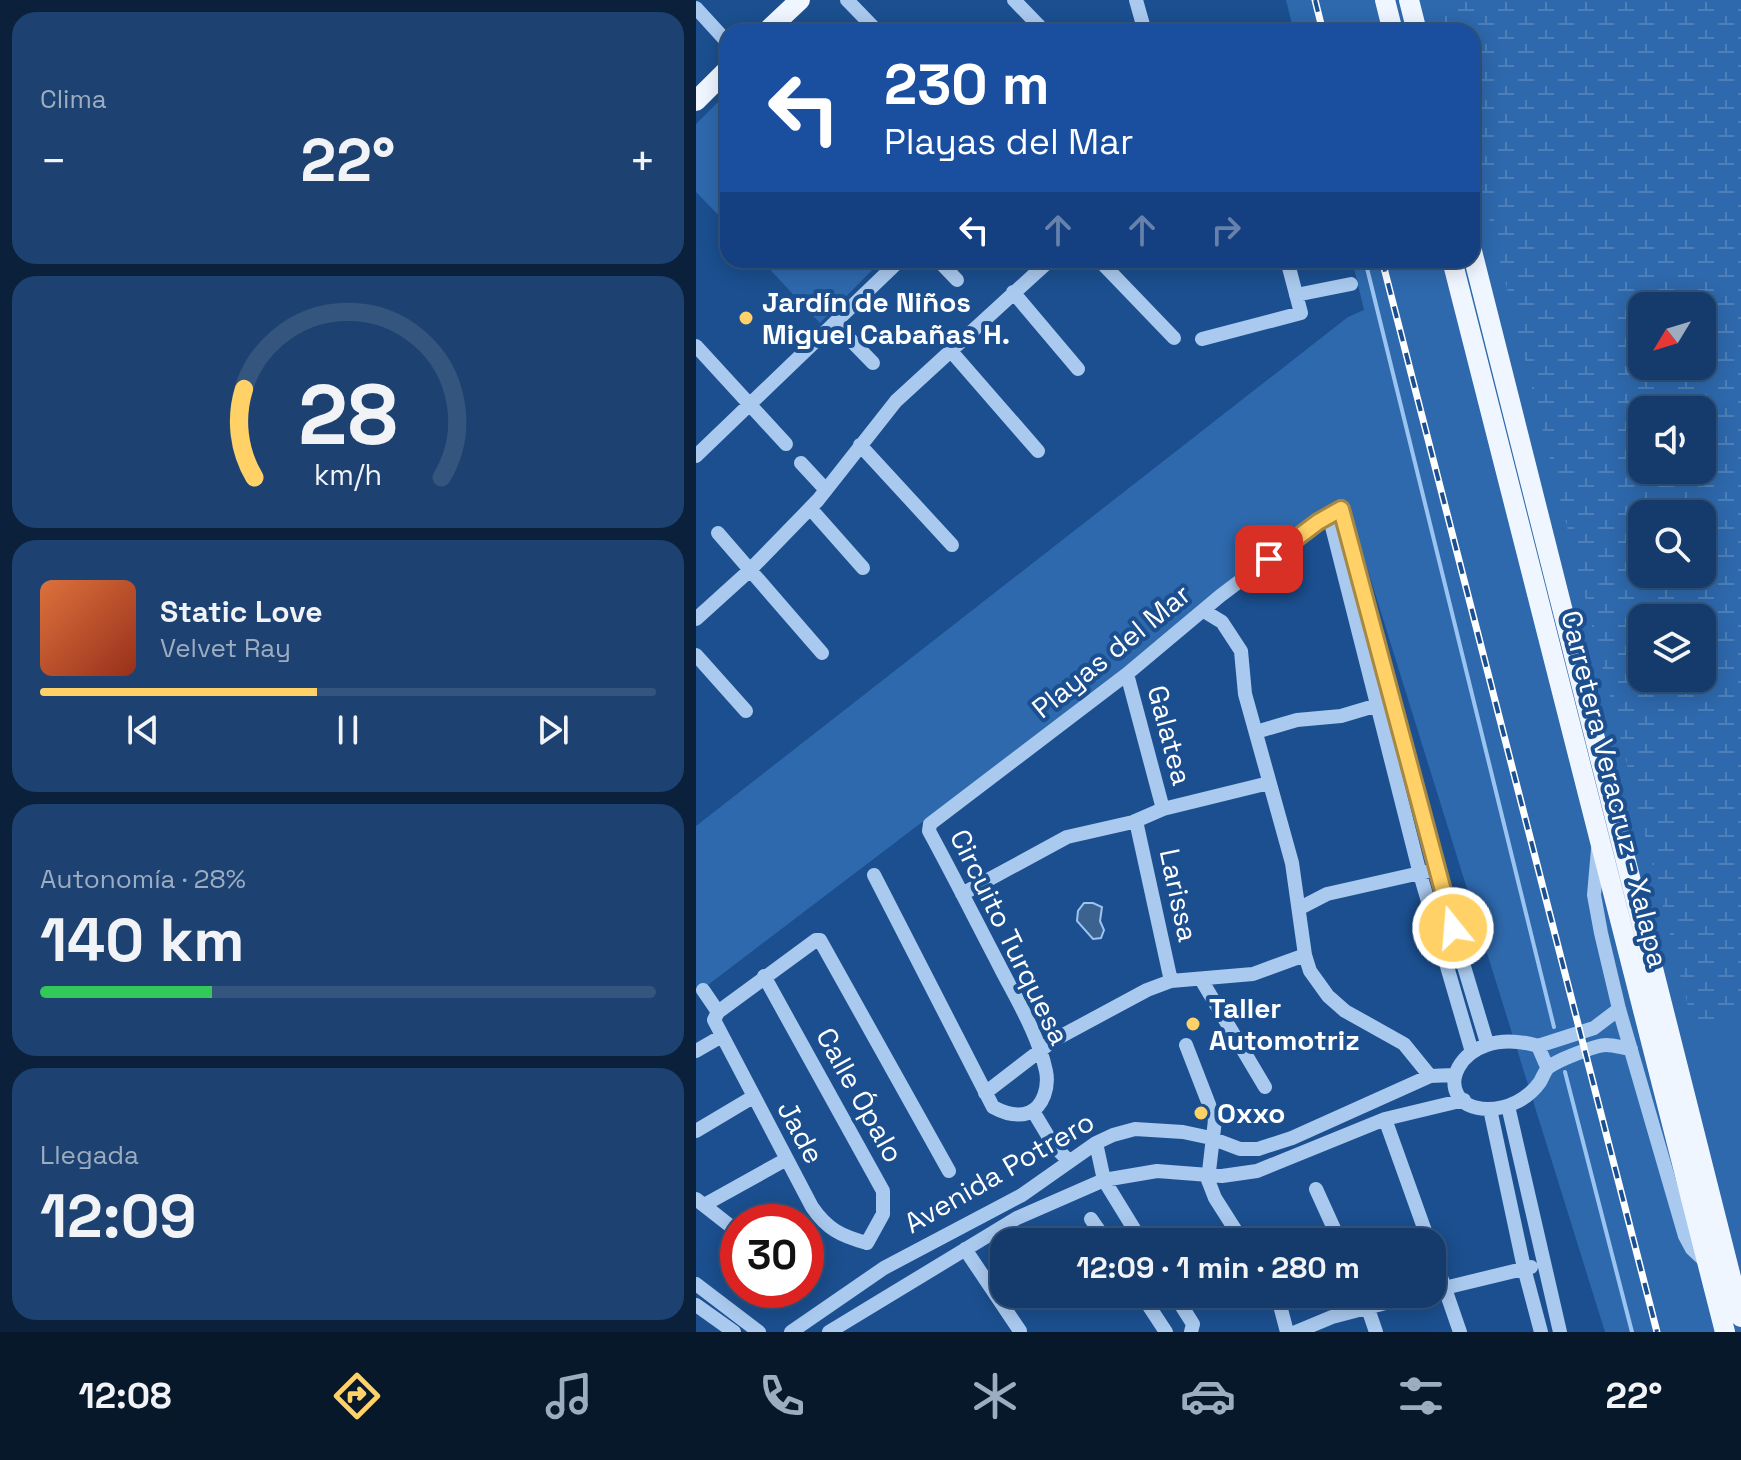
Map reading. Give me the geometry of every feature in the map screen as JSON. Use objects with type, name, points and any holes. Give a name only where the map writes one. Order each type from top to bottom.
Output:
[{"type":"main road","points":[[774,24],[800,0]]},
{"type":"main road","points":[[1385,0],[1391,24]]},
{"type":"main road","points":[[1409,0],[1415,24]]},
{"type":"main road","points":[[696,101],[720,77]]},
{"type":"main road","name":"Carretera Veracruz - Xalapa","points":[[1454,268],[1725,1332]]},
{"type":"main road","name":"Carretera Veracruz - Xalapa","points":[[1476,268],[1741,1317]]},
{"type":"street","points":[[847,0],[870,24]]},
{"type":"street","points":[[1014,0],[1037,24]]},
{"type":"street","points":[[1136,0],[1140,24]]},
{"type":"street","points":[[696,8],[720,34]]},
{"type":"street","points":[[696,456],[892,268]]},
{"type":"street","points":[[946,268],[957,280]]},
{"type":"street","points":[[696,619],[749,571],[810,508],[896,401],[1041,268]]},
{"type":"street","points":[[1107,268],[1174,338]]},
{"type":"street","points":[[1202,339],[1301,313],[1289,268]]},
{"type":"street","points":[[1296,295],[1351,284]]},
{"type":"street","points":[[1013,292],[1078,369]]},
{"type":"street","points":[[835,324],[873,363]]},
{"type":"street","points":[[696,346],[786,444]]},
{"type":"street","points":[[950,350],[1038,451]]},
{"type":"street","points":[[860,445],[952,545]]},
{"type":"street","points":[[801,463],[826,490]]},
{"type":"street","points":[[810,508],[863,568]]},
{"type":"street","name":"Playas del Mar","points":[[928,829],[933,821],[1329,515],[1385,702]]},
{"type":"street","points":[[718,533],[822,653]]},
{"type":"street","points":[[1204,611],[1222,622],[1241,651],[1244,688],[1292,863],[1310,971],[1328,996],[1361,1021],[1404,1044],[1430,1076],[1454,1075]]},
{"type":"street","points":[[696,655],[746,711]]},
{"type":"street","name":"Galatea","points":[[1127,674],[1163,809]]},
{"type":"street","points":[[1256,732],[1297,720],[1341,716],[1385,702]]},
{"type":"street","points":[[1385,702],[1487,1043]]},
{"type":"street","points":[[1385,702],[1420,874],[1472,1052]]},
{"type":"street","name":"Larissa","points":[[962,894],[1067,837],[1269,783]]},
{"type":"street","name":"Larissa","points":[[1136,821],[1171,981]]},
{"type":"street","name":"Circuito Turquesa","points":[[928,829],[1013,992],[1039,1051],[1047,1086],[1033,1111]]},
{"type":"street","points":[[1599,837],[1594,895],[1619,1009],[1685,1236],[1692,1249],[1707,1263]]},
{"type":"street","points":[[1300,908],[1327,894],[1435,870]]},
{"type":"street","points":[[874,875],[993,1107],[1003,1113],[1033,1111],[1054,1146],[1069,1161]]},
{"type":"street","name":"Calle Ópalo","points":[[716,1015],[764,976],[816,940],[821,941],[949,1171]]},
{"type":"street","points":[[985,1093],[1066,1033],[1147,990],[1171,981],[1202,981],[1253,974],[1305,955]]},
{"type":"street","name":"Calle Ópalo","points":[[764,976],[883,1191],[883,1214],[867,1243]]},
{"type":"street","points":[[1202,981],[1265,1087]]},
{"type":"street","name":"Jade","points":[[703,990],[716,1015],[722,1036],[804,1204]]},
{"type":"street","points":[[1619,1009],[1594,1028],[1538,1046],[1513,1040],[1487,1043],[1472,1052],[1454,1075],[1456,1092],[1478,1107],[1508,1106],[1530,1094],[1547,1067],[1605,1045],[1631,1049]]},
{"type":"street","points":[[696,1051],[722,1036]]},
{"type":"street","points":[[1186,1045],[1213,1113],[1215,1125],[1207,1174],[1211,1190],[1234,1228]]},
{"type":"street","points":[[1538,1046],[1547,1067]]},
{"type":"street","name":"Avenida Potrero","points":[[791,1332],[884,1268],[1022,1195],[1096,1143],[1135,1129],[1183,1132],[1240,1149],[1272,1145],[1430,1076]]},
{"type":"street","points":[[696,1131],[753,1097]]},
{"type":"street","name":"Avenida Potrero","points":[[829,1332],[1029,1211],[1104,1180],[1157,1171],[1228,1176],[1271,1167],[1385,1119],[1464,1100]]},
{"type":"street","points":[[1508,1106],[1560,1332]]},
{"type":"street","points":[[1490,1109],[1541,1332]]},
{"type":"street","points":[[1385,1119],[1424,1228]]},
{"type":"street","points":[[1096,1143],[1104,1180],[1133,1228]]},
{"type":"street","points":[[720,1218],[700,1202],[785,1160]]},
{"type":"street","points":[[1316,1189],[1334,1228]]},
{"type":"street","points":[[1091,1219],[1097,1228]]},
{"type":"street","name":"Jade","points":[[824,1225],[838,1234],[867,1243]]},
{"type":"street","points":[[867,1243],[884,1268]]},
{"type":"street","points":[[965,1249],[1020,1331]]},
{"type":"street","points":[[1446,1287],[1543,1266]]},
{"type":"street","points":[[696,1284],[759,1332]]},
{"type":"street","points":[[1446,1303],[1460,1332]]},
{"type":"street","points":[[696,1305],[734,1332]]},
{"type":"street","points":[[1150,1308],[1166,1332]]},
{"type":"street","points":[[1183,1308],[1193,1324],[1191,1332]]},
{"type":"street","points":[[1281,1308],[1287,1332]]},
{"type":"street","points":[[1296,1332],[1349,1308]]},
{"type":"street","points":[[1368,1308],[1376,1332]]},
{"type":"green space","points":[[1286,0],[1741,0],[1741,1332],[1605,1332],[1346,500],[696,994],[696,826],[1348,317],[1364,310],[1354,268],[1480,268],[1480,24],[1292,24]]},
{"type":"green space","points":[[1434,0],[1741,0],[1741,1007],[1694,1030],[1480,182],[1480,24],[1440,24]]},
{"type":"green space","points":[[720,100],[720,217],[696,192],[696,124]]},
{"type":"green space","points":[[768,268],[874,268],[820,323]]},
{"type":"shaded area","points":[[1084,903],[1102,907],[1100,921],[1104,930],[1101,938],[1093,939],[1077,921],[1078,911]]},
{"type":"waterway","points":[[1367,268],[1554,1027]]},
{"type":"waterway","points":[[1565,1072],[1632,1332]]},
{"type":"railway","points":[[1315,0],[1321,24]]},
{"type":"railway","points":[[1384,268],[1657,1332]]},
{"type":"place","name":"Jardín de Niños Miguel Cabañas H.","points":[[746,318]]},
{"type":"place","name":"Taller Automotriz","points":[[1193,1024]]},
{"type":"place","name":"Oxxo","points":[[1201,1113]]},
{"type":"route","points":[[1269,559],[1318,522],[1341,509],[1435,870],[1453,928]]}]
